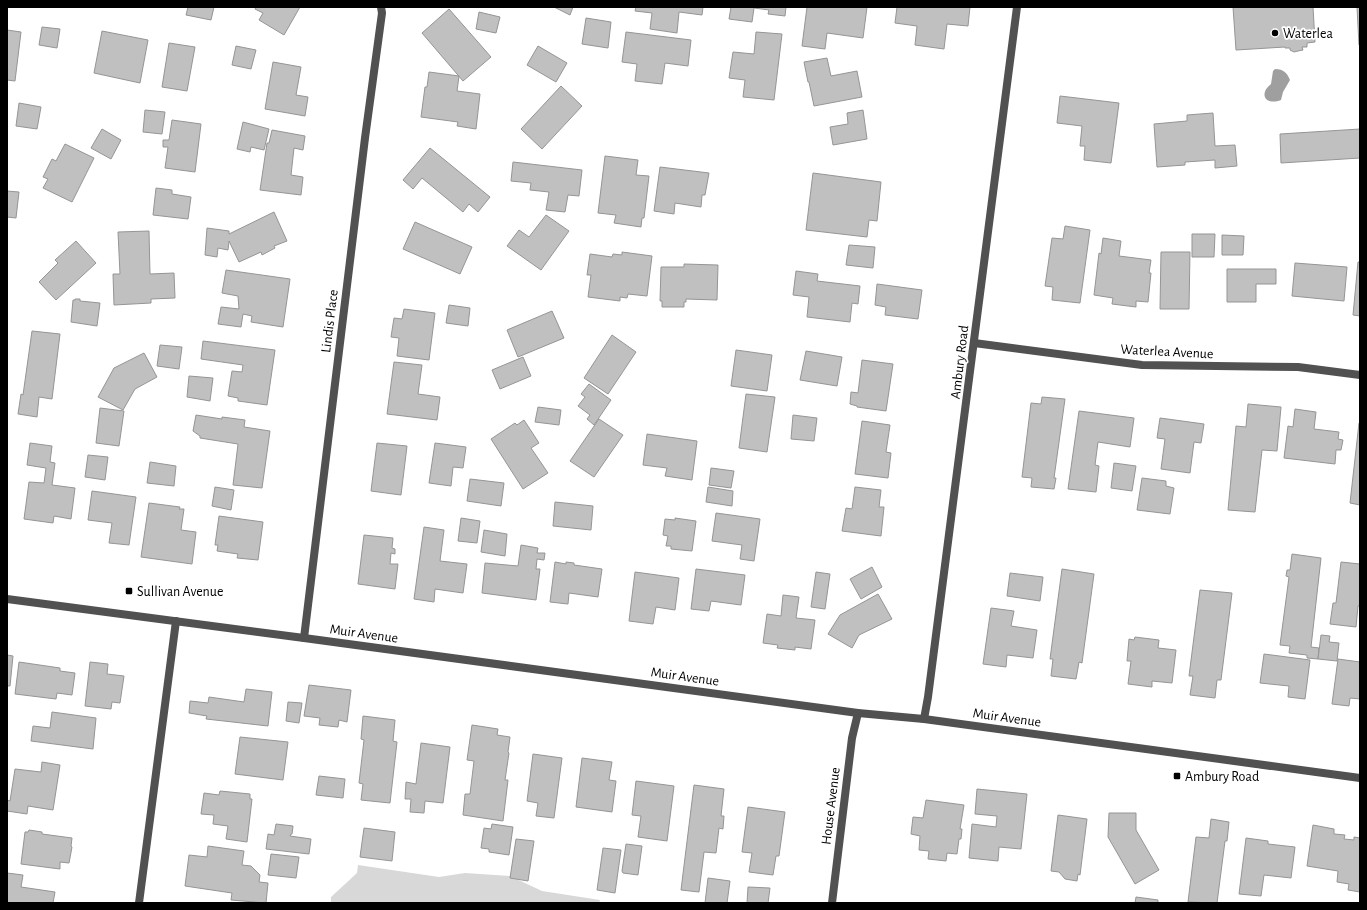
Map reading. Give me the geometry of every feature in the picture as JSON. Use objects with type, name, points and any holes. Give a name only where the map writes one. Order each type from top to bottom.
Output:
[{"type":"street","name":"Lindis Place","points":[[304,638],[363,154],[382,12],[381,7]]},
{"type":"street","name":"Ambury Road","points":[[924,719],[1017,7]]},
{"type":"street","name":"Waterlea Avenue","points":[[974,343],[1142,365],[1298,367],[1360,375]]},
{"type":"street","name":"Muir Avenue","points":[[7,600],[176,621],[858,713],[924,719],[1360,778]]},
{"type":"street","points":[[139,903],[176,621]]},
{"type":"street","name":"House Avenue","points":[[832,903],[852,738],[858,713]]},
{"type":"shaded area","points":[[1275,69],[1285,72],[1290,80],[1283,92],[1281,100],[1271,101],[1264,95],[1267,88],[1271,84],[1273,71]]},
{"type":"shaded area","points":[[358,865],[439,877],[465,873],[510,876],[542,891],[600,900],[599,903],[331,903],[331,897],[357,873]]},
{"type":"building","points":[[188,7],[214,7],[211,20],[186,15]]},
{"type":"building","points":[[256,7],[300,7],[284,35],[259,20],[263,13],[255,9]]},
{"type":"building","points":[[554,7],[573,7],[570,15]]},
{"type":"building","points":[[636,7],[703,7],[702,15],[679,12],[677,33],[650,29],[652,13],[635,11]]},
{"type":"building","points":[[731,7],[786,7],[785,16],[768,14],[769,10],[754,8],[752,22],[729,19]]},
{"type":"building","points":[[807,7],[867,7],[863,38],[827,33],[825,49],[802,46]]},
{"type":"building","points":[[897,7],[970,7],[968,26],[947,24],[944,49],[915,45],[917,26],[895,23]]},
{"type":"building","name":"Waterlea","points":[[1233,7],[1313,7],[1315,42],[1307,43],[1307,47],[1302,47],[1303,50],[1294,52],[1290,50],[1290,48],[1285,47],[1236,50]]},
{"type":"building","points":[[1357,7],[1360,7],[1360,45],[1359,45]]},
{"type":"building","points":[[449,9],[491,57],[463,81],[422,33]]},
{"type":"building","points":[[479,12],[500,17],[496,33],[476,29]]},
{"type":"building","points":[[586,18],[611,22],[608,48],[582,44]]},
{"type":"building","points":[[42,27],[60,29],[57,48],[39,45]]},
{"type":"building","points":[[7,30],[21,32],[15,81],[7,80]]},
{"type":"building","points":[[102,31],[148,40],[140,83],[94,73]]},
{"type":"building","points":[[626,32],[691,40],[688,66],[665,63],[662,84],[635,81],[637,64],[622,62]]},
{"type":"building","points":[[756,32],[782,34],[774,100],[743,97],[745,80],[729,78],[733,52],[754,54]]},
{"type":"building","points":[[169,43],[195,47],[187,91],[162,87]]},
{"type":"building","points":[[236,46],[256,50],[251,69],[232,65]]},
{"type":"building","points":[[538,46],[567,63],[556,82],[527,65]]},
{"type":"building","points":[[827,58],[831,76],[857,71],[862,97],[814,106],[804,62]]},
{"type":"building","points":[[273,62],[301,67],[296,95],[308,97],[305,116],[265,109]]},
{"type":"building","points":[[429,72],[459,76],[457,91],[480,94],[476,129],[457,126],[458,122],[421,117],[425,87],[427,87]]},
{"type":"building","points":[[561,86],[582,106],[542,149],[521,129]]},
{"type":"building","points":[[1060,96],[1119,103],[1111,163],[1084,160],[1085,146],[1080,146],[1082,126],[1057,123]]},
{"type":"building","points":[[19,103],[41,107],[37,129],[16,126]]},
{"type":"building","points":[[145,110],[165,112],[162,134],[143,132]]},
{"type":"building","points":[[863,110],[867,139],[833,145],[830,127],[848,124],[847,113]]},
{"type":"building","points":[[1213,113],[1215,146],[1235,145],[1237,166],[1215,168],[1215,160],[1185,162],[1185,165],[1157,167],[1154,124],[1187,121],[1187,115]]},
{"type":"building","points":[[172,120],[201,124],[195,172],[165,168],[168,147],[163,147],[163,140],[169,140]]},
{"type":"building","points":[[243,122],[269,129],[264,150],[251,147],[250,152],[237,149]]},
{"type":"building","points":[[102,129],[121,140],[111,159],[91,148]]},
{"type":"building","points":[[1360,129],[1360,158],[1281,163],[1280,134]]},
{"type":"building","points":[[272,130],[305,136],[303,150],[294,148],[291,175],[303,177],[301,195],[260,190],[267,143],[269,143]]},
{"type":"building","points":[[65,144],[94,158],[72,202],[43,188],[48,179],[43,177],[52,159],[56,161]]},
{"type":"building","points":[[430,148],[490,197],[478,212],[469,204],[463,212],[422,178],[413,189],[403,180]]},
{"type":"building","points":[[605,156],[638,160],[636,175],[649,176],[644,218],[642,218],[641,227],[614,223],[616,215],[598,213]]},
{"type":"building","points":[[513,162],[582,170],[579,196],[568,195],[565,212],[546,210],[549,192],[530,190],[531,183],[511,181]]},
{"type":"building","points":[[660,167],[709,173],[705,195],[702,195],[701,207],[675,203],[674,214],[654,211]]},
{"type":"building","points":[[813,173],[881,182],[877,221],[869,220],[867,237],[806,230]]},
{"type":"building","points":[[156,188],[172,190],[172,194],[191,197],[188,219],[153,215]]},
{"type":"building","points":[[7,191],[19,192],[16,218],[7,217]]},
{"type":"building","points":[[274,212],[287,241],[274,246],[275,248],[262,255],[261,252],[239,262],[229,241],[228,250],[218,248],[217,257],[205,255],[207,228],[229,231],[229,234]]},
{"type":"building","points":[[546,215],[569,231],[541,270],[507,246],[519,230],[529,237]]},
{"type":"building","points":[[415,222],[472,247],[460,274],[403,249]]},
{"type":"building","points":[[1065,226],[1090,230],[1080,303],[1052,300],[1053,287],[1045,286],[1052,238],[1063,239]]},
{"type":"building","points":[[149,231],[150,274],[174,273],[175,298],[151,299],[151,303],[114,305],[113,274],[120,274],[118,232]]},
{"type":"building","points":[[1192,234],[1215,234],[1214,257],[1192,257]]},
{"type":"building","points":[[1222,235],[1244,236],[1243,255],[1222,255]]},
{"type":"building","points":[[1103,238],[1121,241],[1119,256],[1151,260],[1148,302],[1136,301],[1136,307],[1112,304],[1113,298],[1094,295],[1099,253],[1101,254]]},
{"type":"building","points":[[76,241],[96,263],[56,300],[39,282],[58,263],[55,260]]},
{"type":"building","points":[[849,245],[875,247],[873,268],[846,265]]},
{"type":"building","points":[[622,252],[652,256],[647,296],[628,294],[627,298],[620,297],[620,301],[588,297],[591,275],[587,275],[590,254],[612,257],[613,254],[622,255]]},
{"type":"building","points":[[1161,252],[1190,252],[1189,309],[1160,309]]},
{"type":"building","points":[[1358,262],[1360,262],[1360,316],[1353,315]]},
{"type":"building","points":[[1295,263],[1347,267],[1344,301],[1292,296]]},
{"type":"building","points":[[684,264],[718,265],[717,300],[686,299],[686,302],[684,302],[684,307],[662,307],[662,301],[660,301],[661,267],[684,267]]},
{"type":"building","points":[[1227,269],[1276,269],[1276,284],[1256,284],[1256,302],[1227,302]]},
{"type":"building","points":[[226,270],[290,279],[283,327],[251,322],[252,316],[243,314],[241,327],[218,324],[221,307],[239,309],[238,296],[222,293]]},
{"type":"building","points":[[796,271],[818,274],[817,281],[860,286],[858,304],[852,303],[850,322],[807,317],[809,297],[793,295]]},
{"type":"building","points":[[877,284],[922,290],[918,319],[885,315],[886,307],[875,305]]},
{"type":"building","points":[[75,299],[100,303],[97,326],[71,322],[73,300]]},
{"type":"building","points":[[449,305],[470,308],[468,326],[446,323]]},
{"type":"building","points":[[404,309],[435,313],[429,360],[397,356],[399,338],[391,337],[394,318],[402,319]]},
{"type":"building","points":[[552,311],[564,338],[518,357],[507,330]]},
{"type":"building","points":[[32,331],[60,334],[52,399],[39,397],[37,417],[18,414],[21,394],[23,395]]},
{"type":"building","points":[[612,335],[636,352],[608,394],[584,378]]},
{"type":"building","points":[[203,341],[275,350],[267,405],[238,401],[238,398],[228,396],[232,371],[242,372],[243,365],[201,359]]},
{"type":"building","points":[[160,345],[182,347],[179,369],[157,366]]},
{"type":"building","points":[[736,350],[772,355],[767,391],[731,386]]},
{"type":"building","points":[[806,351],[842,357],[837,386],[800,380]]},
{"type":"building","points":[[144,353],[157,377],[135,389],[123,410],[98,397],[114,368]]},
{"type":"building","points":[[523,357],[531,376],[500,389],[492,370]]},
{"type":"building","points":[[862,360],[893,364],[886,411],[857,407],[850,404],[851,392],[858,393]]},
{"type":"building","points":[[394,362],[422,365],[418,394],[440,397],[437,420],[387,414]]},
{"type":"building","points":[[189,376],[213,378],[210,401],[187,397]]},
{"type":"building","points":[[589,384],[611,400],[594,425],[587,419],[590,415],[578,406],[585,397],[581,394]]},
{"type":"building","points":[[746,394],[775,397],[767,452],[739,448]]},
{"type":"building","points":[[1042,397],[1065,399],[1054,478],[1056,478],[1054,489],[1031,487],[1032,478],[1022,477],[1031,403],[1041,404]]},
{"type":"building","points":[[1248,404],[1281,407],[1277,451],[1262,450],[1255,512],[1228,510],[1236,426],[1246,427]]},
{"type":"building","points":[[538,407],[561,410],[559,425],[535,422]]},
{"type":"building","points":[[100,408],[124,411],[119,446],[96,443]]},
{"type":"building","points":[[1295,409],[1316,412],[1314,429],[1339,432],[1338,439],[1343,440],[1341,450],[1336,450],[1335,464],[1284,458],[1288,426],[1293,427]]},
{"type":"building","points":[[1079,411],[1134,418],[1130,447],[1098,442],[1095,465],[1099,466],[1096,492],[1068,489]]},
{"type":"building","points":[[196,415],[222,419],[222,417],[245,420],[244,427],[270,431],[262,488],[233,485],[238,444],[200,438],[200,436],[193,431]]},
{"type":"building","points":[[793,415],[817,418],[814,441],[791,439]]},
{"type":"building","points":[[1160,418],[1204,424],[1201,443],[1194,442],[1190,473],[1161,469],[1165,439],[1157,438]]},
{"type":"building","points":[[599,419],[623,435],[594,477],[570,461]]},
{"type":"building","points":[[524,420],[539,443],[531,448],[548,473],[523,489],[491,439],[515,423],[517,425]]},
{"type":"building","points":[[862,421],[890,425],[886,452],[891,453],[888,478],[855,474]]},
{"type":"building","points":[[1360,423],[1360,505],[1350,503]]},
{"type":"building","points":[[647,434],[697,441],[692,480],[665,476],[667,468],[643,465]]},
{"type":"building","points":[[30,443],[52,446],[50,462],[55,463],[52,485],[75,488],[71,519],[54,516],[53,523],[24,519],[29,482],[44,483],[46,468],[27,465]]},
{"type":"building","points":[[377,443],[407,446],[401,495],[371,491]]},
{"type":"building","points":[[435,443],[466,447],[463,468],[453,467],[451,486],[429,483]]},
{"type":"building","points":[[88,455],[108,457],[105,480],[85,477]]},
{"type":"building","points":[[150,462],[176,466],[174,486],[147,483]]},
{"type":"building","points":[[1114,463],[1136,466],[1132,491],[1111,488]]},
{"type":"building","points":[[711,468],[734,471],[731,488],[709,485]]},
{"type":"building","points":[[1142,478],[1166,481],[1166,486],[1174,488],[1170,514],[1137,510]]},
{"type":"building","points":[[470,479],[504,483],[501,506],[467,501]]},
{"type":"building","points":[[215,487],[234,490],[231,510],[212,506]]},
{"type":"building","points":[[708,487],[733,491],[732,506],[706,502]]},
{"type":"building","points":[[855,487],[881,490],[879,507],[884,507],[881,536],[842,531],[846,508],[852,509]]},
{"type":"building","points":[[92,491],[136,497],[129,545],[109,543],[112,523],[88,520]]},
{"type":"building","points":[[555,502],[593,506],[591,530],[553,526]]},
{"type":"building","points":[[149,503],[180,507],[179,509],[184,509],[181,530],[196,532],[192,564],[141,557]]},
{"type":"building","points":[[716,513],[760,519],[754,561],[740,559],[742,545],[712,541]]},
{"type":"building","points":[[219,516],[263,522],[258,560],[237,558],[238,554],[217,551],[218,545],[215,545]]},
{"type":"building","points":[[461,518],[480,521],[477,543],[458,541]]},
{"type":"building","points":[[675,518],[696,521],[692,551],[671,549],[671,546],[666,546],[668,536],[663,535],[665,519],[675,520]]},
{"type":"building","points":[[424,527],[444,530],[440,561],[467,564],[463,593],[435,589],[434,602],[414,599]]},
{"type":"building","points":[[484,530],[507,534],[505,556],[481,552]]},
{"type":"building","points":[[364,535],[393,538],[392,548],[395,549],[395,554],[391,553],[390,564],[398,564],[395,589],[358,584]]},
{"type":"building","points":[[521,545],[538,548],[537,553],[545,553],[544,560],[537,559],[536,569],[540,569],[536,600],[482,593],[485,563],[518,566]]},
{"type":"building","points":[[1292,554],[1321,558],[1311,647],[1319,648],[1318,659],[1307,658],[1307,655],[1289,653],[1290,646],[1280,645],[1289,577],[1286,576],[1287,570],[1290,570]]},
{"type":"building","points":[[555,562],[566,564],[566,562],[574,563],[574,565],[602,569],[598,597],[569,593],[568,604],[550,602]]},
{"type":"building","points":[[1341,562],[1360,564],[1360,606],[1358,606],[1356,627],[1330,624],[1333,603],[1336,603]]},
{"type":"building","points":[[872,567],[882,587],[861,599],[850,579]]},
{"type":"building","points":[[696,569],[745,575],[741,605],[711,601],[709,611],[691,609]]},
{"type":"building","points":[[1062,569],[1094,574],[1082,663],[1079,662],[1076,679],[1051,676],[1053,659],[1050,659]]},
{"type":"building","points":[[635,572],[679,578],[675,610],[656,607],[653,624],[629,621]]},
{"type":"building","points":[[816,572],[830,574],[825,609],[811,607]]},
{"type":"building","points":[[1010,573],[1043,577],[1040,601],[1007,596]]},
{"type":"building","points":[[1200,590],[1232,593],[1221,680],[1217,680],[1215,698],[1190,695],[1193,676],[1189,676]]},
{"type":"building","points":[[878,594],[892,619],[859,635],[852,648],[828,634],[840,615]]},
{"type":"building","points":[[783,595],[799,597],[796,618],[815,620],[811,649],[795,647],[795,650],[777,648],[778,645],[763,643],[767,614],[781,616]]},
{"type":"building","points":[[991,608],[1014,611],[1011,626],[1037,630],[1033,658],[1007,655],[1006,667],[983,664]]},
{"type":"building","points":[[1321,635],[1330,636],[1329,642],[1339,643],[1337,661],[1318,659]]},
{"type":"building","points":[[1135,637],[1159,640],[1158,648],[1176,650],[1172,683],[1152,681],[1152,687],[1128,684],[1131,661],[1127,661],[1129,639],[1134,640]]},
{"type":"building","points":[[1264,654],[1310,660],[1305,699],[1288,697],[1289,686],[1260,683]]},
{"type":"building","points":[[7,655],[13,656],[10,686],[7,686]]},
{"type":"building","points":[[1338,659],[1360,662],[1360,699],[1350,698],[1349,706],[1332,704]]},
{"type":"building","points":[[19,662],[60,668],[60,671],[75,673],[72,695],[57,693],[56,699],[15,694]]},
{"type":"building","points":[[90,662],[108,664],[107,674],[124,676],[120,703],[112,702],[111,709],[85,706]]},
{"type":"building","points":[[309,685],[351,690],[347,722],[339,720],[338,727],[319,725],[320,718],[304,716]]},
{"type":"building","points":[[246,689],[272,692],[268,726],[206,719],[207,716],[189,713],[190,701],[208,703],[209,697],[244,702]]},
{"type":"building","points":[[288,702],[302,703],[299,723],[286,721]]},
{"type":"building","points":[[52,712],[96,718],[93,749],[31,741],[33,726],[50,728]]},
{"type":"building","points":[[363,716],[395,720],[393,741],[397,742],[390,803],[361,800],[363,784],[359,783],[364,740],[361,739]]},
{"type":"building","points":[[472,725],[498,729],[497,735],[510,737],[505,780],[508,780],[503,821],[463,815],[465,794],[470,794],[474,761],[467,760]]},
{"type":"building","points":[[240,737],[288,742],[283,780],[235,774]]},
{"type":"building","points":[[421,743],[450,747],[443,803],[425,801],[424,813],[410,812],[411,799],[405,799],[406,782],[416,784]]},
{"type":"building","points":[[533,754],[562,758],[554,818],[536,816],[538,803],[527,801]]},
{"type":"building","points":[[582,758],[612,762],[609,780],[616,781],[612,812],[576,807]]},
{"type":"building","points":[[42,762],[60,765],[53,810],[28,806],[27,814],[7,811],[7,800],[10,801],[15,769],[41,772]]},
{"type":"building","points":[[319,776],[345,779],[343,798],[316,795]]},
{"type":"building","points":[[636,781],[674,786],[667,841],[638,837],[641,816],[632,815]]},
{"type":"building","points":[[694,785],[724,789],[721,816],[724,816],[723,829],[719,828],[716,853],[704,852],[699,892],[681,890]]},
{"type":"building","points":[[977,789],[1027,794],[1021,849],[999,847],[998,861],[969,858],[972,824],[996,827],[997,816],[975,814]]},
{"type":"building","points":[[220,791],[250,794],[250,799],[252,799],[247,842],[226,839],[228,826],[213,824],[214,815],[201,814],[204,793],[219,795]]},
{"type":"building","points":[[926,800],[964,805],[960,829],[962,829],[961,839],[959,839],[957,854],[947,853],[946,861],[928,859],[929,851],[919,850],[920,836],[911,834],[913,817],[923,818]]},
{"type":"building","points":[[748,807],[785,812],[779,856],[776,856],[773,875],[749,872],[752,853],[742,852]]},
{"type":"building","points":[[1109,813],[1136,813],[1136,830],[1159,870],[1135,884],[1108,837]]},
{"type":"building","points":[[1058,815],[1087,819],[1080,875],[1078,874],[1077,881],[1065,879],[1059,872],[1051,871]]},
{"type":"building","points":[[1211,819],[1229,822],[1217,903],[1188,902],[1196,837],[1209,838]]},
{"type":"building","points":[[276,824],[293,826],[292,834],[290,836],[311,839],[309,854],[266,849],[268,834],[274,835]]},
{"type":"building","points":[[492,824],[513,827],[509,855],[489,852],[489,849],[481,848],[484,828],[491,829]]},
{"type":"building","points":[[1313,825],[1334,829],[1334,834],[1345,835],[1344,839],[1354,840],[1354,837],[1360,838],[1360,892],[1348,890],[1349,884],[1337,882],[1338,871],[1307,866]]},
{"type":"building","points":[[364,828],[395,832],[392,861],[360,857]]},
{"type":"building","points":[[29,830],[42,832],[42,834],[72,838],[69,863],[60,862],[60,869],[21,864],[25,832],[28,832]]},
{"type":"building","points":[[1246,838],[1268,841],[1268,844],[1295,847],[1291,878],[1264,875],[1261,896],[1239,894]]},
{"type":"building","points":[[516,839],[534,841],[528,881],[510,878]]},
{"type":"building","points":[[626,844],[642,846],[638,875],[623,873],[622,871]]},
{"type":"building","points":[[208,846],[244,851],[242,865],[251,866],[260,875],[259,882],[268,883],[266,903],[231,900],[232,893],[185,886],[189,855],[207,857]]},
{"type":"building","points":[[603,848],[621,850],[615,893],[597,890]]},
{"type":"building","points":[[271,854],[299,857],[296,878],[268,875]]},
{"type":"building","points":[[7,873],[23,875],[21,887],[55,892],[53,903],[7,903]]},
{"type":"building","points":[[708,878],[730,881],[727,903],[705,903]]},
{"type":"building","points":[[748,887],[770,888],[768,903],[747,903]]},
{"type":"building","points":[[1136,897],[1158,900],[1158,903],[1135,903]]},
{"type":"place","name":"Waterlea","points":[[1275,33]]},
{"type":"place","name":"Sullivan Avenue","points":[[129,591]]},
{"type":"place","name":"Ambury Road","points":[[1177,776]]}]
